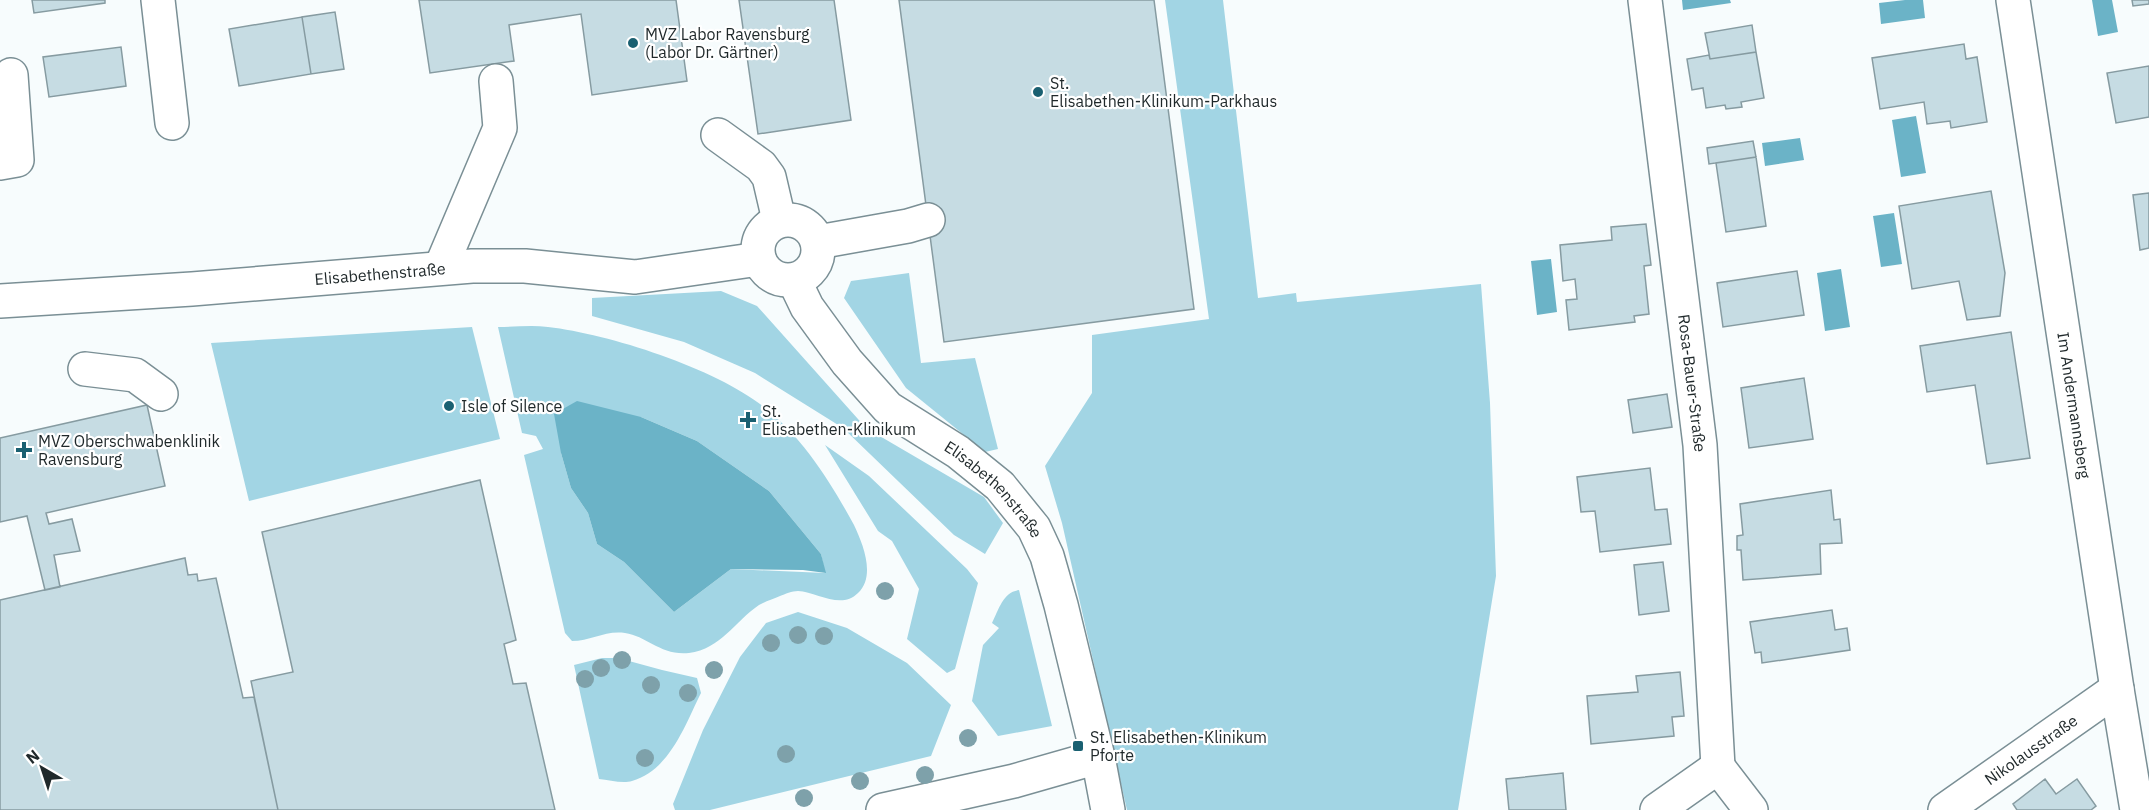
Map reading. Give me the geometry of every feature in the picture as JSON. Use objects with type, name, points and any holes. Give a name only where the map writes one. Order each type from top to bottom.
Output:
[{"type":"street","points":[[158,0],[172,123]]},
{"type":"street","name":"Rosa-Bauer-Straße","points":[[1645,0],[1700,445],[1718,767]]},
{"type":"street","name":"Im Andermannsberg","points":[[2013,0],[2137,810]]},
{"type":"street","points":[[0,164],[17,160],[10,75]]},
{"type":"street","points":[[441,267],[500,128],[496,81]]},
{"type":"street","points":[[718,135],[761,166],[770,177],[779,220]]},
{"type":"street","points":[[779,220],[798,221],[814,233],[818,242],[819,252],[811,270],[794,280],[785,280],[769,274],[759,259],[758,250],[764,231],[779,220]]},
{"type":"street","points":[[818,242],[908,226],[928,220]]},
{"type":"street","name":"Elisabethenstraße","points":[[0,301],[192,289],[441,267],[525,266],[635,277],[759,259]]},
{"type":"street","name":"Elisabethenstraße","points":[[794,280],[807,307],[840,353],[888,408],[958,452],[1000,486],[1034,528],[1047,556],[1061,605],[1098,757],[1108,810]]},
{"type":"street","points":[[85,369],[135,375],[160,394]]},
{"type":"street","name":"Nikolausstraße","points":[[1945,810],[2117,689]]},
{"type":"street","points":[[883,810],[1014,781],[1098,757]]},
{"type":"street","points":[[1657,810],[1718,767],[1751,810]]},
{"type":"shaded area","points":[[1165,0],[1223,0],[1258,298],[1296,293],[1297,302],[1481,284],[1490,403],[1496,576],[1458,810],[1127,810],[1062,523],[1045,466],[1092,393],[1092,335],[1209,319]]},
{"type":"shaded area","points":[[1682,0],[1730,0],[1731,3],[1683,10]]},
{"type":"shaded area","points":[[1923,0],[1925,18],[1881,24],[1879,3]]},
{"type":"shaded area","points":[[2092,0],[2112,0],[2118,32],[2098,36]]},
{"type":"shaded area","points":[[1916,116],[1926,173],[1901,177],[1892,120]]},
{"type":"shaded area","points":[[1800,138],[1804,160],[1765,166],[1762,143]]},
{"type":"shaded area","points":[[1894,213],[1902,264],[1881,267],[1873,216]]},
{"type":"shaded area","points":[[1551,259],[1557,312],[1537,315],[1531,261]]},
{"type":"shaded area","points":[[1841,269],[1850,327],[1825,331],[1817,273]]},
{"type":"shaded area","points":[[909,273],[921,363],[975,358],[998,449],[985,452],[906,388],[844,298],[851,281]]},
{"type":"shaded area","points":[[721,291],[757,306],[866,428],[984,497],[1003,523],[985,554],[954,535],[843,428],[755,373],[684,342],[592,316],[592,298]]},
{"type":"shaded area","points":[[542,326],[573,331],[630,345],[690,366],[718,379],[764,407],[791,432],[815,461],[854,525],[864,550],[867,569],[863,586],[858,593],[844,600],[829,599],[798,591],[784,594],[750,611],[727,634],[710,646],[689,653],[670,652],[633,635],[618,632],[572,641],[565,633],[524,455],[543,449],[536,436],[522,433],[498,327]],"holes":[[[641,417],[697,441],[769,491],[821,554],[825,573],[731,569],[674,612],[624,562],[597,544],[588,513],[571,488],[561,453]]]},
{"type":"shaded area","points":[[472,327],[500,439],[249,501],[211,343]]},
{"type":"shaded area","points":[[577,401],[641,417],[697,441],[769,491],[821,554],[826,573],[803,570],[731,569],[674,612],[624,562],[597,544],[588,513],[571,488],[561,453],[554,414]]},
{"type":"shaded area","points":[[825,445],[869,476],[967,569],[978,583],[955,669],[947,673],[907,639],[919,589],[892,541],[878,531]]},
{"type":"shaded area","points":[[1019,590],[1052,726],[998,736],[972,701],[983,645],[999,628],[992,623],[1005,598]]},
{"type":"shaded area","points":[[798,612],[847,628],[907,663],[951,705],[931,756],[710,810],[675,810],[673,804],[703,730],[740,657],[766,623]]},
{"type":"shaded area","points":[[602,658],[618,658],[697,678],[701,693],[675,745],[666,757],[645,775],[628,782],[599,779],[574,665]]},
{"type":"building","points":[[32,0],[105,0],[105,3],[34,13]]},
{"type":"building","name":"MVZ Labor Ravensburg (Labor Dr. Gärtner)","points":[[419,0],[676,0],[687,81],[592,95],[581,14],[509,25],[514,61],[430,73]]},
{"type":"building","points":[[739,0],[834,0],[851,120],[758,134]]},
{"type":"building","name":"St. Elisabethen-Klinikum-Parkhaus","points":[[899,0],[1154,0],[1194,309],[944,342]]},
{"type":"building","points":[[2132,0],[2149,0],[2149,4],[2133,6]]},
{"type":"building","points":[[335,12],[344,69],[311,74],[302,17]]},
{"type":"building","points":[[302,17],[311,74],[239,86],[229,29]]},
{"type":"building","points":[[1752,25],[1756,52],[1710,59],[1705,33]]},
{"type":"building","points":[[1964,44],[1966,59],[1977,57],[1987,122],[1951,128],[1950,121],[1927,124],[1924,102],[1880,109],[1872,58]]},
{"type":"building","points":[[121,47],[126,86],[49,97],[43,57]]},
{"type":"building","points":[[1756,52],[1764,98],[1741,102],[1742,107],[1726,109],[1725,105],[1706,108],[1703,88],[1692,90],[1687,59],[1709,55],[1710,59]]},
{"type":"building","points":[[2149,66],[2149,117],[2116,123],[2107,73]]},
{"type":"building","points":[[1753,141],[1756,157],[1709,164],[1707,148]]},
{"type":"building","points":[[1756,157],[1766,226],[1726,232],[1716,163]]},
{"type":"building","points":[[1991,191],[2005,273],[2000,316],[1967,320],[1959,281],[1912,289],[1899,206]]},
{"type":"building","points":[[2149,193],[2149,248],[2140,250],[2133,195]]},
{"type":"building","points":[[1646,224],[1651,265],[1644,266],[1649,314],[1634,316],[1635,322],[1569,330],[1566,300],[1577,299],[1575,279],[1563,281],[1560,245],[1612,240],[1611,227]]},
{"type":"building","points":[[1797,271],[1804,315],[1723,327],[1717,283]]},
{"type":"building","points":[[2011,332],[2030,458],[1987,464],[1975,385],[1927,392],[1920,346]]},
{"type":"building","points":[[1804,378],[1813,439],[1749,448],[1741,388]]},
{"type":"building","points":[[1667,394],[1672,427],[1633,433],[1628,400]]},
{"type":"building","points":[[147,405],[165,486],[46,513],[49,524],[72,519],[80,551],[54,555],[60,587],[45,590],[27,516],[0,522],[0,438]]},
{"type":"building","points":[[1650,468],[1655,510],[1667,509],[1671,544],[1600,552],[1595,511],[1581,512],[1577,477]]},
{"type":"building","points":[[480,480],[516,640],[504,644],[513,684],[526,683],[555,810],[278,810],[251,681],[293,672],[262,532]]},
{"type":"building","points":[[1831,490],[1834,520],[1840,519],[1842,543],[1820,544],[1821,574],[1743,580],[1741,550],[1737,550],[1737,536],[1743,535],[1740,504]]},
{"type":"building","points":[[185,558],[188,575],[197,574],[198,581],[216,578],[243,698],[254,697],[278,810],[0,810],[0,600]]},
{"type":"building","points":[[1663,562],[1669,611],[1639,615],[1634,565]]},
{"type":"building","points":[[1832,610],[1835,630],[1847,628],[1850,650],[1762,663],[1761,652],[1755,653],[1750,622]]},
{"type":"building","points":[[1680,672],[1684,716],[1672,717],[1674,736],[1591,744],[1587,696],[1638,692],[1636,676]]},
{"type":"building","points":[[1563,773],[1566,810],[1509,810],[1506,779]]},
{"type":"building","points":[[2045,779],[2056,794],[2077,779],[2096,806],[2091,810],[2017,810],[2013,804]]},
{"type":"place","name":"MVZ Labor Ravensburg (Labor Dr. Gärtner)","points":[[633,43]]},
{"type":"place","name":"St. Elisabethen-Klinikum-Parkhaus","points":[[1038,92]]},
{"type":"place","name":"Isle of Silence","points":[[449,406]]},
{"type":"place","name":"St. Elisabethen-Klinikum","points":[[748,420]]},
{"type":"place","name":"MVZ Oberschwabenklinik Ravensburg","points":[[24,450]]},
{"type":"place","name":"St. Elisabethen-Klinikum Pforte","points":[[1078,746]]}]
